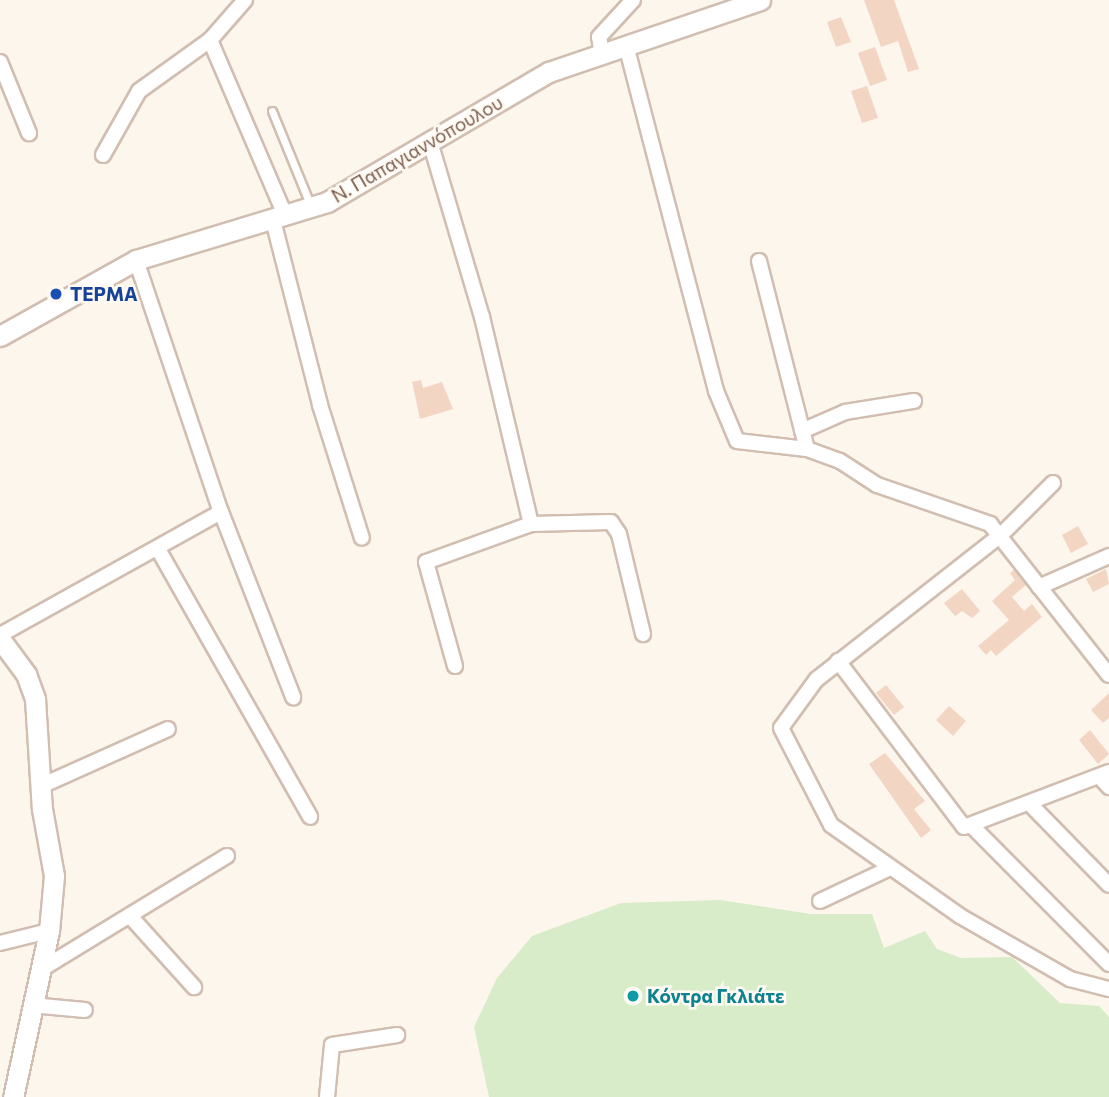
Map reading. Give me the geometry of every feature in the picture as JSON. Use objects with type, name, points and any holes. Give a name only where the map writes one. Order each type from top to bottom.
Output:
[{"type":"street","points":[[103,155],[139,92],[210,40],[245,0]]},
{"type":"street","points":[[602,55],[599,37],[633,0]]},
{"type":"street","name":"Ν. Παπαγιαννόπουλου","points":[[0,336],[136,260],[312,208],[431,145],[549,72],[627,49],[760,0]]},
{"type":"street","points":[[210,40],[280,219],[320,405],[362,538]]},
{"type":"street","points":[[627,49],[729,429],[737,442],[807,449],[840,461],[877,485],[990,524],[1002,534],[1039,587],[1109,675]]},
{"type":"street","points":[[0,62],[29,134]]},
{"type":"street","points":[[431,145],[482,317],[531,524]]},
{"type":"street","points":[[136,260],[220,512],[293,697]]},
{"type":"street","points":[[759,261],[807,449]]},
{"type":"street","points":[[802,431],[845,412],[914,401]]},
{"type":"street","points":[[1052,483],[1002,534],[816,680],[781,728],[831,825],[960,916],[1070,979],[1109,989]]},
{"type":"street","points":[[13,1097],[49,932],[54,876],[41,786],[32,686],[0,637],[220,512]]},
{"type":"street","points":[[455,666],[426,562],[531,524],[611,522],[619,534],[643,635]]},
{"type":"street","points":[[158,549],[310,817]]},
{"type":"street","points":[[1039,587],[1109,556]]},
{"type":"street","points":[[838,661],[953,819],[973,827],[1109,964]]},
{"type":"street","points":[[41,786],[168,729]]},
{"type":"street","points":[[973,827],[1106,778]]},
{"type":"street","points":[[1030,804],[1109,886]]},
{"type":"street","points":[[40,970],[227,856]]},
{"type":"street","points":[[820,901],[890,869]]},
{"type":"street","points":[[130,916],[194,987]]},
{"type":"street","points":[[0,943],[49,932]]},
{"type":"street","points":[[31,1005],[85,1010]]},
{"type":"street","points":[[327,1097],[332,1045],[397,1035]]},
{"type":"lane","points":[[272,111],[312,208]]},
{"type":"green space","points":[[720,900],[811,914],[872,914],[884,948],[925,931],[937,949],[961,958],[1012,957],[1060,1003],[1099,1006],[1109,1017],[1109,1097],[489,1097],[474,1027],[497,978],[532,936],[621,903]]},
{"type":"building","points":[[864,0],[894,0],[919,69],[908,72],[898,41],[881,47]]},
{"type":"building","points":[[841,17],[851,42],[836,47],[827,22]]},
{"type":"building","points":[[875,47],[887,80],[870,86],[858,53]]},
{"type":"building","points":[[867,86],[878,118],[862,123],[851,91]]},
{"type":"building","points":[[421,380],[423,388],[442,382],[453,409],[420,419],[412,382]]},
{"type":"building","points":[[1078,526],[1088,544],[1071,553],[1062,535]]},
{"type":"building","points":[[1106,569],[1109,584],[1093,592],[1086,579]]},
{"type":"building","points":[[1014,570],[1026,585],[1012,597],[1024,611],[1032,604],[1042,617],[996,656],[991,650],[986,655],[978,646],[1009,620],[992,601],[1015,580],[1010,573]]},
{"type":"building","points":[[962,589],[980,611],[972,618],[962,611],[955,616],[944,603]]},
{"type":"building","points":[[886,685],[904,707],[894,715],[876,693]]},
{"type":"building","points":[[1109,693],[1109,718],[1103,723],[1091,710]]},
{"type":"building","points":[[949,706],[966,721],[953,736],[936,720]]},
{"type":"building","points":[[1090,730],[1109,754],[1098,764],[1079,740]]},
{"type":"building","points":[[885,753],[925,801],[914,809],[931,830],[921,838],[869,764]]},
{"type":"place","name":"ΤΕΡΜΑ","points":[[56,294]]},
{"type":"place","name":"Κόντρα Γκλιάτε","points":[[633,996]]}]
